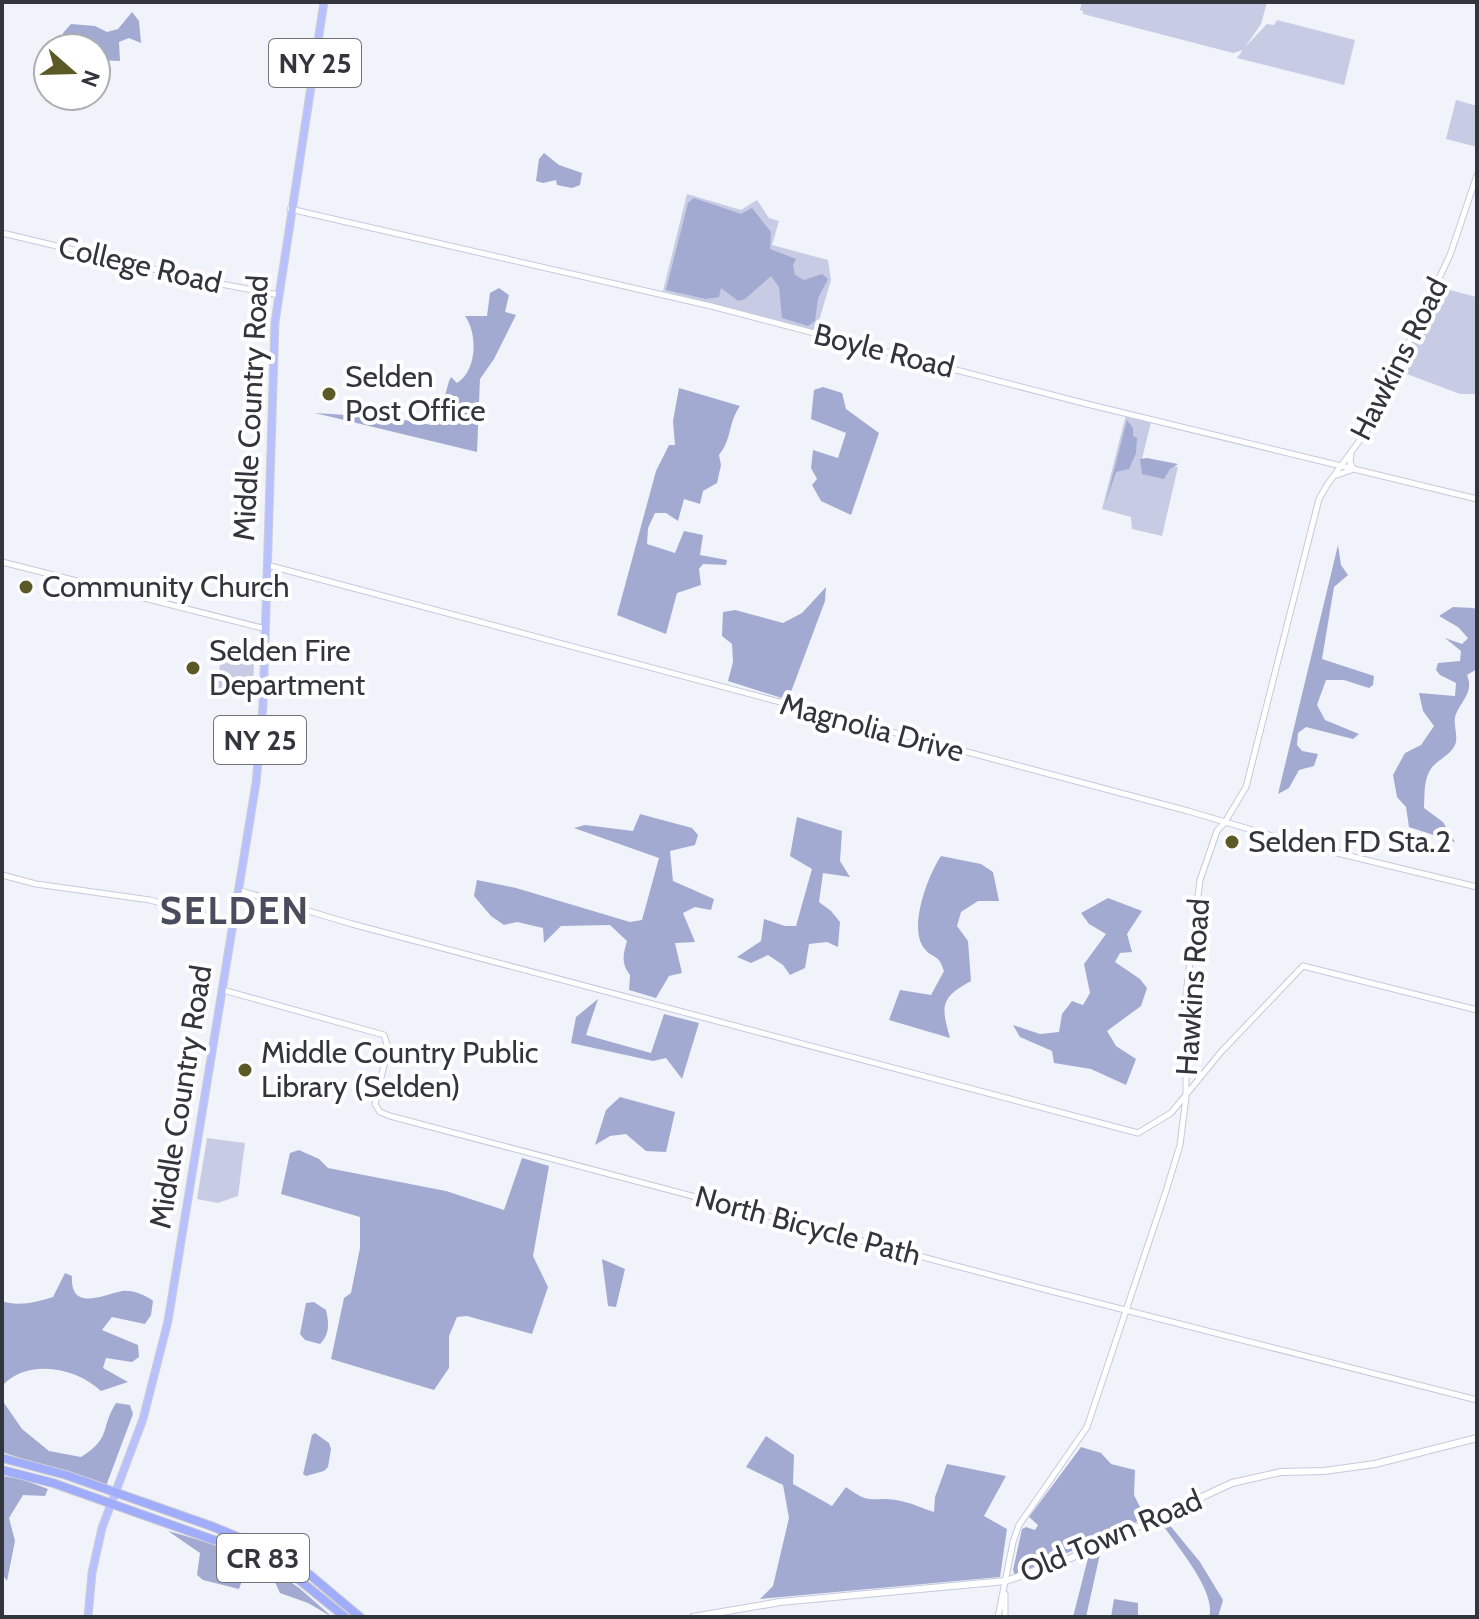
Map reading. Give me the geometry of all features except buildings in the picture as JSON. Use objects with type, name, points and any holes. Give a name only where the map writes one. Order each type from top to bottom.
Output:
[{"type":"highway","name":"CR 83","points":[[2,1458],[43,1467],[116,1492],[275,1553],[310,1575],[360,1617]]},
{"type":"highway","name":"CR 83","points":[[2,1470],[41,1479],[261,1557],[310,1588],[345,1617]]},
{"type":"main road","name":"Middle Country Road","points":[[88,1617],[92,1573],[102,1528],[143,1419],[168,1321],[256,777],[263,705],[275,324],[290,209],[324,2]]},
{"type":"main road","name":"Old Town Road","points":[[693,1617],[780,1602],[1006,1581],[1071,1558],[1232,1483],[1281,1472],[1324,1471],[1375,1464],[1477,1438]]},
{"type":"street","name":"Hawkins Road","points":[[1006,1581],[1019,1525],[1087,1427],[1178,1150],[1186,1097],[1186,995],[1200,880],[1217,831],[1246,787],[1319,499],[1329,480],[1368,429],[1438,282],[1477,175]]},
{"type":"street","name":"Boyle Road","points":[[290,209],[711,306],[1083,403],[1477,499]]},
{"type":"street","name":"College Road","points":[[2,233],[279,295]]},
{"type":"street","points":[[1329,480],[1354,469],[1350,463],[1352,451]]},
{"type":"street","points":[[1324,461],[1331,471],[1329,480]]},
{"type":"street","points":[[2,562],[266,629]]},
{"type":"street","name":"Magnolia Drive","points":[[267,565],[1296,843],[1477,887]]},
{"type":"street","points":[[1233,810],[1233,818],[1239,826]]},
{"type":"street","points":[[2,875],[36,884],[150,900],[232,923]]},
{"type":"street","points":[[238,890],[352,924],[1136,1133],[1163,1119],[1186,1097],[1221,1052],[1303,966],[1477,1010]]},
{"type":"street","name":"North Bicycle Path","points":[[223,990],[384,1035],[388,1048],[375,1104],[376,1109],[385,1114],[1477,1400]]},
{"type":"street","points":[[998,1617],[1006,1581]]},
{"type":"street","points":[[1005,1617],[1006,1581]]},
{"type":"shaded area","points":[[1082,2],[1267,2],[1261,24],[1245,47],[1267,24],[1274,25],[1277,20],[1355,40],[1344,85],[1237,58],[1243,50],[1233,53],[1083,14],[1080,10]]},
{"type":"shaded area","points":[[132,12],[139,21],[141,43],[129,38],[119,42],[120,61],[112,61],[112,32],[107,32],[118,29]]},
{"type":"shaded area","points":[[71,24],[95,26],[107,32],[64,32]]},
{"type":"shaded area","points":[[1456,100],[1477,106],[1477,147],[1446,139]]},
{"type":"shaded area","points":[[544,153],[559,165],[582,173],[580,185],[572,188],[557,185],[556,180],[536,181],[539,159]]},
{"type":"shaded area","points":[[687,194],[741,210],[757,200],[769,218],[779,221],[772,245],[828,260],[831,280],[816,331],[663,291]]},
{"type":"shaded area","points":[[694,198],[741,214],[752,208],[771,232],[770,249],[796,259],[793,265],[795,275],[804,280],[822,274],[828,279],[818,298],[815,321],[808,326],[782,318],[779,287],[771,276],[745,299],[738,301],[721,288],[719,297],[706,299],[666,290],[688,203]]},
{"type":"shaded area","points":[[1438,287],[1477,297],[1477,394],[1460,394],[1399,371]]},
{"type":"shaded area","points":[[499,288],[509,295],[505,312],[516,315],[480,379],[477,452],[315,413],[393,418],[432,425],[438,421],[451,377],[457,383],[469,370],[472,361],[472,332],[465,316],[487,316],[490,293]]},
{"type":"shaded area","points":[[823,387],[842,393],[846,409],[879,433],[851,515],[821,501],[812,485],[817,479],[811,468],[813,450],[838,458],[846,433],[811,419],[814,390]]},
{"type":"shaded area","points":[[679,388],[740,406],[719,455],[721,465],[717,483],[703,491],[700,504],[684,499],[678,521],[666,513],[655,513],[648,528],[647,544],[675,553],[684,531],[703,535],[700,555],[727,560],[726,565],[703,564],[699,569],[701,585],[677,593],[666,634],[617,615],[656,471],[669,445],[675,445],[673,421]]},
{"type":"shaded area","points":[[1126,415],[1151,422],[1142,459],[1178,467],[1162,536],[1132,529],[1131,517],[1102,509]]},
{"type":"shaded area","points":[[1127,420],[1133,428],[1133,436],[1137,438],[1136,453],[1129,469],[1116,472],[1105,505]]},
{"type":"shaded area","points":[[1140,459],[1178,464],[1170,469],[1164,479],[1142,474]]},
{"type":"shaded area","points":[[1338,545],[1341,565],[1348,575],[1334,587],[1322,659],[1374,676],[1373,685],[1369,688],[1344,680],[1326,680],[1317,705],[1325,720],[1359,734],[1353,739],[1306,727],[1298,733],[1297,745],[1302,751],[1318,754],[1314,766],[1299,770],[1289,788],[1278,794]]},
{"type":"shaded area","points":[[826,587],[825,601],[788,700],[728,681],[733,662],[732,644],[722,636],[723,612],[735,610],[783,623],[802,613]]},
{"type":"shaded area","points":[[1453,607],[1474,608],[1477,612],[1477,669],[1467,675],[1468,691],[1455,718],[1455,745],[1433,766],[1428,776],[1424,808],[1443,822],[1455,842],[1409,827],[1406,807],[1397,797],[1393,775],[1405,753],[1421,745],[1434,726],[1423,711],[1419,693],[1455,696],[1456,683],[1436,670],[1438,663],[1460,661],[1461,651],[1445,638],[1462,644],[1468,638],[1458,627],[1439,616]]},
{"type":"shaded area","points":[[221,649],[254,660],[253,697],[218,688]]},
{"type":"shaded area","points":[[640,814],[692,828],[698,835],[695,845],[670,851],[673,881],[714,899],[711,910],[695,907],[683,913],[695,942],[675,943],[682,973],[669,976],[656,998],[629,990],[630,975],[624,959],[627,941],[610,925],[561,926],[544,943],[543,928],[517,922],[504,925],[491,916],[474,896],[477,880],[516,888],[630,922],[642,920],[659,858],[574,828],[585,825],[633,831]]},
{"type":"shaded area","points":[[797,817],[842,831],[840,861],[850,877],[823,873],[819,902],[840,922],[838,947],[827,942],[809,944],[805,968],[790,975],[783,965],[768,955],[751,963],[737,957],[761,941],[764,919],[796,926],[812,869],[790,856]]},
{"type":"shaded area","points":[[941,856],[981,864],[993,872],[999,901],[978,901],[961,912],[957,926],[968,941],[971,981],[948,998],[945,1018],[950,1038],[889,1020],[900,990],[931,995],[944,971],[937,959],[924,948],[918,928],[926,888]]},
{"type":"shaded area","points":[[1108,898],[1142,911],[1127,934],[1132,952],[1120,953],[1115,962],[1140,979],[1147,988],[1141,1006],[1107,1031],[1116,1046],[1136,1059],[1126,1085],[1091,1069],[1054,1063],[1052,1051],[1020,1037],[1013,1025],[1040,1034],[1059,1032],[1062,1014],[1072,1001],[1083,1005],[1090,993],[1084,964],[1106,934],[1089,924],[1081,913]]},
{"type":"shaded area","points":[[598,999],[586,1035],[651,1053],[664,1014],[699,1023],[682,1079],[666,1058],[653,1061],[571,1043],[576,1017]]},
{"type":"shaded area","points":[[620,1097],[675,1112],[666,1152],[646,1151],[626,1134],[610,1136],[595,1145],[606,1110]]},
{"type":"shaded area","points":[[207,1138],[245,1143],[238,1196],[218,1203],[197,1199]]},
{"type":"shaded area","points":[[299,1150],[319,1159],[328,1168],[446,1191],[504,1210],[522,1158],[549,1166],[533,1256],[548,1287],[532,1334],[467,1316],[457,1317],[449,1336],[449,1368],[434,1390],[331,1359],[344,1298],[351,1293],[360,1248],[360,1217],[281,1194],[290,1153]]},
{"type":"shaded area","points":[[602,1259],[625,1269],[616,1307],[608,1306]]},
{"type":"shaded area","points":[[65,1273],[72,1276],[76,1294],[82,1298],[126,1291],[139,1293],[153,1301],[151,1315],[145,1324],[112,1317],[102,1330],[138,1345],[139,1357],[132,1362],[106,1358],[103,1368],[128,1382],[101,1391],[65,1371],[38,1369],[12,1377],[2,1386],[2,1301],[21,1304],[53,1297]]},
{"type":"shaded area","points":[[314,1302],[326,1310],[328,1319],[327,1332],[320,1344],[305,1340],[300,1334],[306,1303]]},
{"type":"shaded area","points":[[2,1400],[22,1429],[49,1451],[81,1457],[101,1438],[116,1403],[130,1405],[133,1414],[106,1486],[2,1452]]},
{"type":"shaded area","points":[[315,1433],[329,1443],[328,1467],[306,1476],[303,1474]]},
{"type":"shaded area","points":[[766,1436],[794,1455],[793,1484],[832,1506],[846,1487],[866,1498],[901,1501],[934,1512],[935,1497],[947,1464],[1006,1476],[984,1516],[1007,1529],[1000,1577],[760,1599],[773,1586],[789,1518],[783,1485],[746,1467]]},
{"type":"shaded area","points":[[1081,1447],[1101,1453],[1111,1464],[1135,1470],[1134,1495],[1145,1517],[1015,1575],[1013,1570],[1022,1529],[1035,1530],[1038,1525],[1029,1517]]},
{"type":"shaded area","points":[[2,1476],[48,1489],[45,1496],[23,1495],[9,1518],[15,1541],[7,1581],[2,1574]]},
{"type":"shaded area","points":[[1168,1523],[1200,1562],[1223,1600],[1218,1617],[1209,1617],[1210,1607],[1202,1583],[1163,1525]]},
{"type":"shaded area","points":[[168,1531],[253,1560],[299,1588],[332,1617],[308,1603],[280,1593],[272,1576],[247,1567],[239,1589],[203,1580],[197,1575],[200,1553]]},
{"type":"shaded area","points":[[1100,1554],[1086,1617],[1073,1617],[1088,1558]]},
{"type":"shaded area","points":[[1114,1599],[1138,1603],[1138,1617],[1111,1617]]},
{"type":"place","name":"Selden Post Office","points":[[329,394]]},
{"type":"place","name":"Community Church","points":[[26,587]]},
{"type":"place","name":"Selden Fire Department","points":[[193,668]]},
{"type":"place","name":"Selden FD Sta.2","points":[[1232,842]]},
{"type":"place","name":"Middle Country Public Library (Selden)","points":[[245,1070]]},
{"type":"district","name":"SELDEN","points":[[235,911]]}]
